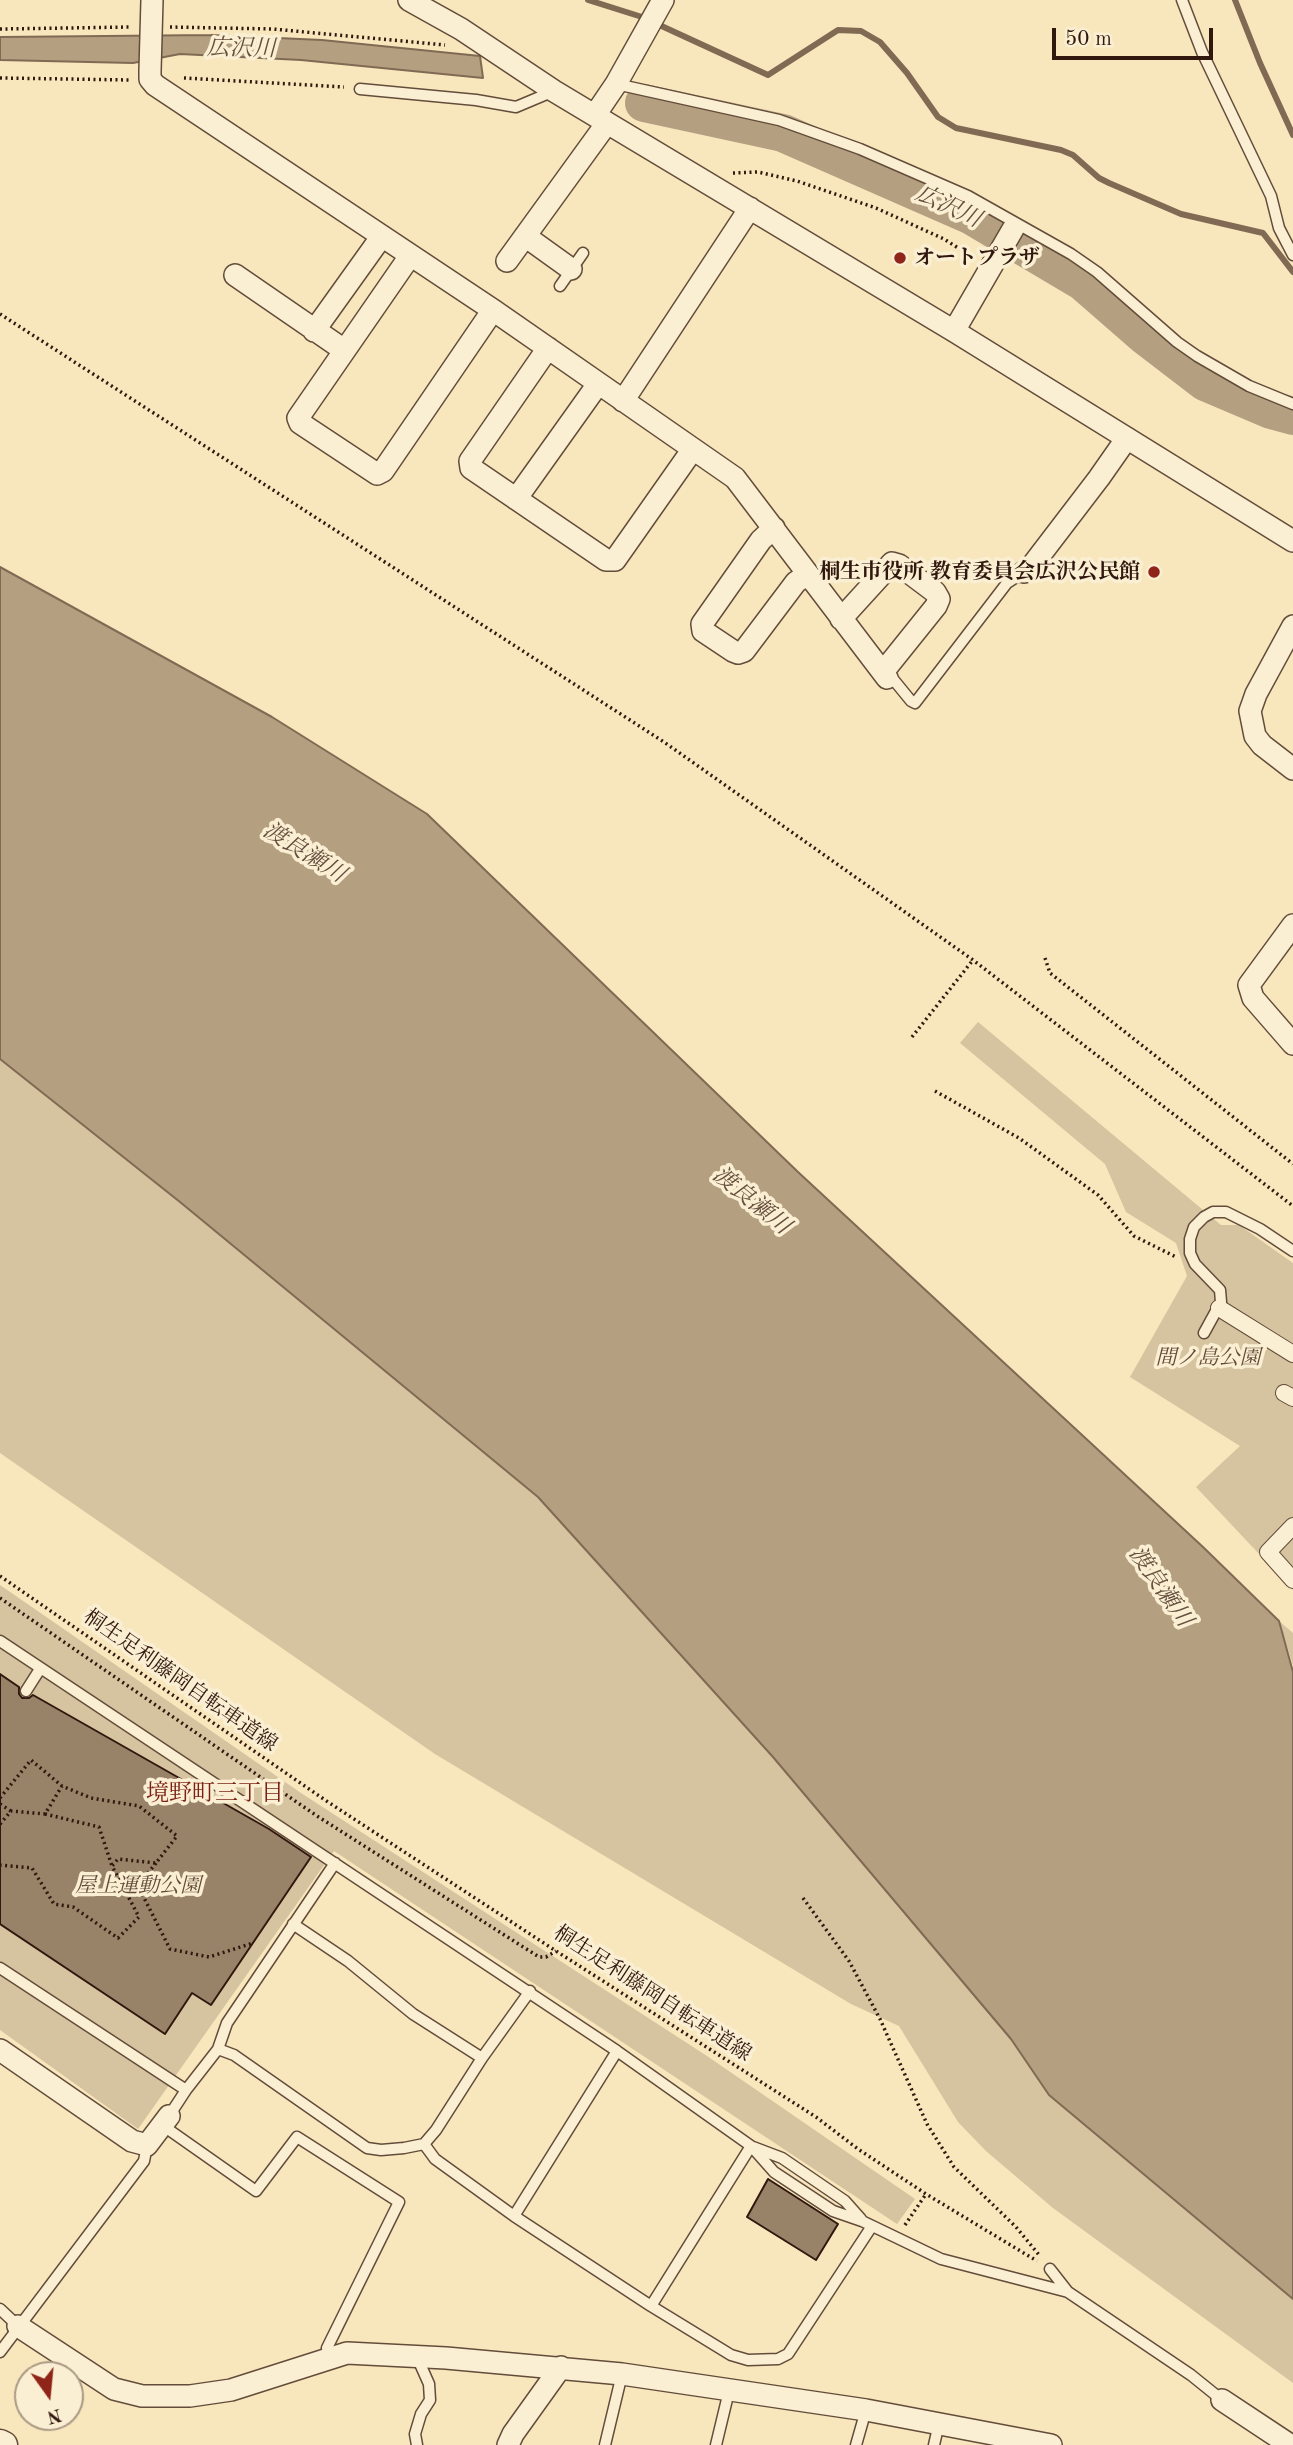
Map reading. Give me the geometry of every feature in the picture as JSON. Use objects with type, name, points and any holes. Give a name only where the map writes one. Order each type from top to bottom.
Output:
[{"type":"street","points":[[152,0],[149,30],[150,79],[155,85],[493,310],[735,478],[807,575],[841,619],[885,675],[939,599],[935,592],[899,565],[892,563],[841,619]]},
{"type":"street","points":[[409,0],[461,29],[554,91],[954,331],[1293,541]]},
{"type":"street","points":[[507,261],[601,119],[616,84],[663,0]]},
{"type":"street","points":[[623,401],[750,208]]},
{"type":"street","points":[[954,331],[1014,226]]},
{"type":"street","points":[[314,331],[382,236]]},
{"type":"street","points":[[525,236],[571,269]]},
{"type":"street","points":[[410,256],[298,418],[300,423],[377,474],[381,473],[493,310]]},
{"type":"street","points":[[235,275],[344,350]]},
{"type":"street","points":[[548,348],[470,461],[471,468],[606,560],[615,561],[693,449]]},
{"type":"street","points":[[516,499],[598,384]]},
{"type":"street","points":[[1024,572],[1031,567],[1127,438]]},
{"type":"street","points":[[774,528],[761,541],[702,624],[703,631],[733,651],[744,651],[796,582],[807,575]]},
{"type":"street","points":[[1293,626],[1250,710],[1251,724],[1262,745],[1293,769]]},
{"type":"street","points":[[1293,925],[1249,985],[1253,998],[1293,1044]]},
{"type":"street","points":[[1219,1308],[1293,1354]]},
{"type":"street","points":[[1293,1526],[1268,1552],[1293,1580]]},
{"type":"street","points":[[0,2050],[131,2141],[147,2145],[166,2120]]},
{"type":"street","points":[[18,2326],[114,2389],[142,2396],[191,2396],[231,2390],[347,2353],[561,2367],[622,2374],[866,2410],[1022,2442],[1051,2445]]},
{"type":"street","points":[[509,2445],[513,2434],[561,2367]]},
{"type":"street","points":[[1222,2400],[1290,2445]]},
{"type":"lane","points":[[1182,0],[1202,52],[1271,196],[1279,228],[1293,255]]},
{"type":"lane","points":[[616,84],[790,124],[860,149],[968,197],[1097,272],[1197,356],[1249,386],[1293,404]]},
{"type":"lane","points":[[360,89],[477,100],[516,107],[554,91]]},
{"type":"lane","points":[[885,675],[893,679],[915,703],[1007,583],[1024,572]]},
{"type":"lane","points":[[1204,1333],[1221,1302],[1220,1290],[1195,1264],[1191,1253],[1190,1238],[1194,1227],[1204,1217],[1213,1212],[1226,1212],[1239,1217],[1293,1251]]},
{"type":"lane","points":[[0,1641],[530,1991],[751,2146],[774,2172],[813,2199],[833,2211],[867,2223],[942,2259],[1068,2292]]},
{"type":"lane","points":[[26,1691],[40,1669]]},
{"type":"lane","points":[[329,2358],[327,2348],[399,2202],[297,2137],[257,2191],[166,2120],[218,2049],[227,2022],[335,1863]]},
{"type":"lane","points":[[293,1924],[348,1961],[413,2014],[482,2058]]},
{"type":"lane","points":[[0,1968],[186,2090]]},
{"type":"lane","points":[[218,2049],[234,2055],[367,2148],[404,2148],[424,2144],[436,2130],[482,2058],[530,1991]]},
{"type":"lane","points":[[514,2216],[617,2051]]},
{"type":"lane","points":[[424,2144],[435,2159],[514,2216],[731,2356],[748,2360],[778,2359],[788,2354],[867,2223]]},
{"type":"lane","points":[[0,2352],[144,2161],[147,2145]]},
{"type":"lane","points":[[751,2146],[782,2158],[845,2200],[867,2223]]},
{"type":"lane","points":[[651,2306],[751,2146]]},
{"type":"lane","points":[[1050,2269],[1068,2292],[1191,2375],[1222,2400]]},
{"type":"lane","points":[[0,2309],[18,2326]]},
{"type":"lane","points":[[417,2357],[429,2384],[430,2400],[421,2414],[415,2434],[418,2445]]},
{"type":"lane","points":[[604,2445],[622,2374]]},
{"type":"lane","points":[[716,2445],[729,2391]]},
{"type":"lane","points":[[856,2445],[866,2410]]},
{"type":"lane","points":[[934,2445],[939,2423]]},
{"type":"path","points":[[0,29],[273,29],[441,46],[448,44],[461,29]]},
{"type":"path","points":[[701,179],[740,172],[758,172],[797,181],[876,208],[995,260]]},
{"type":"path","points":[[0,314],[664,742],[973,960],[1293,1206]]},
{"type":"path","points":[[1045,958],[1050,973],[1293,1164]]},
{"type":"path","points":[[912,1037],[973,960]]},
{"type":"path","points":[[935,1091],[1019,1139],[1098,1195],[1134,1236],[1195,1264]]},
{"type":"path","name":"桐生足利藤岡自転車道線","points":[[0,1576],[328,1802],[816,2117],[858,2149],[926,2194],[1050,2269]]},
{"type":"path","points":[[0,1598],[317,1816],[539,1957],[546,1957],[556,1951]]},
{"type":"path","points":[[0,1798],[31,1760],[62,1786],[91,1798],[139,1806],[177,1836],[138,1886],[170,1949],[209,1957],[253,1943]]},
{"type":"path","points":[[46,1814],[62,1786]]},
{"type":"path","points":[[0,1804],[10,1811],[46,1814],[99,1827],[112,1866],[139,1917],[118,1938],[73,1907],[54,1904],[32,1868],[0,1865]]},
{"type":"path","points":[[0,1824],[10,1811]]},
{"type":"path","points":[[112,1866],[118,1859],[156,1863]]},
{"type":"path","points":[[803,1898],[849,1961],[880,2019],[927,2124],[954,2167],[1016,2227],[1050,2269]]},
{"type":"path","points":[[901,2229],[926,2194]]},
{"type":"green space","name":"間ノ島公園","points":[[978,1022],[1221,1225],[1239,1225],[1293,1263],[1293,1590],[1196,1487],[1240,1446],[1130,1377],[1187,1276],[1176,1243],[1126,1212],[1105,1164],[960,1043]]},
{"type":"green space","points":[[0,1059],[180,1202],[538,1497],[773,1757],[1011,2039],[1049,2095],[1293,2299],[1293,2383],[1053,2208],[986,2151],[958,2122],[899,2026],[851,2004],[435,1754],[0,1453]]},
{"type":"green space","name":"屋上運動公園","points":[[0,1585],[301,1793],[707,2056],[915,2199],[897,2224],[334,1851],[138,2129],[0,2030]]},
{"type":"green space","points":[[1279,1621],[1293,1633],[1293,1665]]},
{"type":"water","points":[[211,35],[322,40],[480,56],[483,78],[301,60],[180,54],[133,63],[0,60],[0,37]]},
{"type":"water","name":"渡良瀬川","points":[[0,567],[272,717],[427,814],[798,1172],[1203,1547],[1279,1621],[1293,1672],[1293,2299],[1049,2095],[1011,2039],[773,1757],[538,1497],[180,1202],[0,1059]]},
{"type":"building","name":"屋上運動公園","points":[[0,1674],[19,1687],[22,1698],[33,1695],[269,1829],[311,1857],[211,2005],[192,1993],[165,2034],[0,1924]]},
{"type":"building","points":[[768,2179],[838,2224],[816,2260],[747,2217]]},
{"type":"waterway","points":[[588,0],[642,17],[768,75],[838,30],[861,31],[880,42],[907,73],[938,117],[956,128],[1061,150],[1073,155],[1099,178],[1181,214],[1263,233],[1293,272]]},
{"type":"waterway","points":[[1235,0],[1293,135]]},
{"type":"waterway","name":"広沢川","points":[[644,103],[783,133],[970,215],[1083,282],[1145,336],[1205,382],[1271,410],[1293,416]]},
{"type":"place","name":"オートプラザ","points":[[900,258]]},
{"type":"place","name":"桐生市役所 教育委員会広沢公民館","points":[[1154,572]]},
{"type":"district","name":"境野町三丁目","points":[[215,1794]]}]
